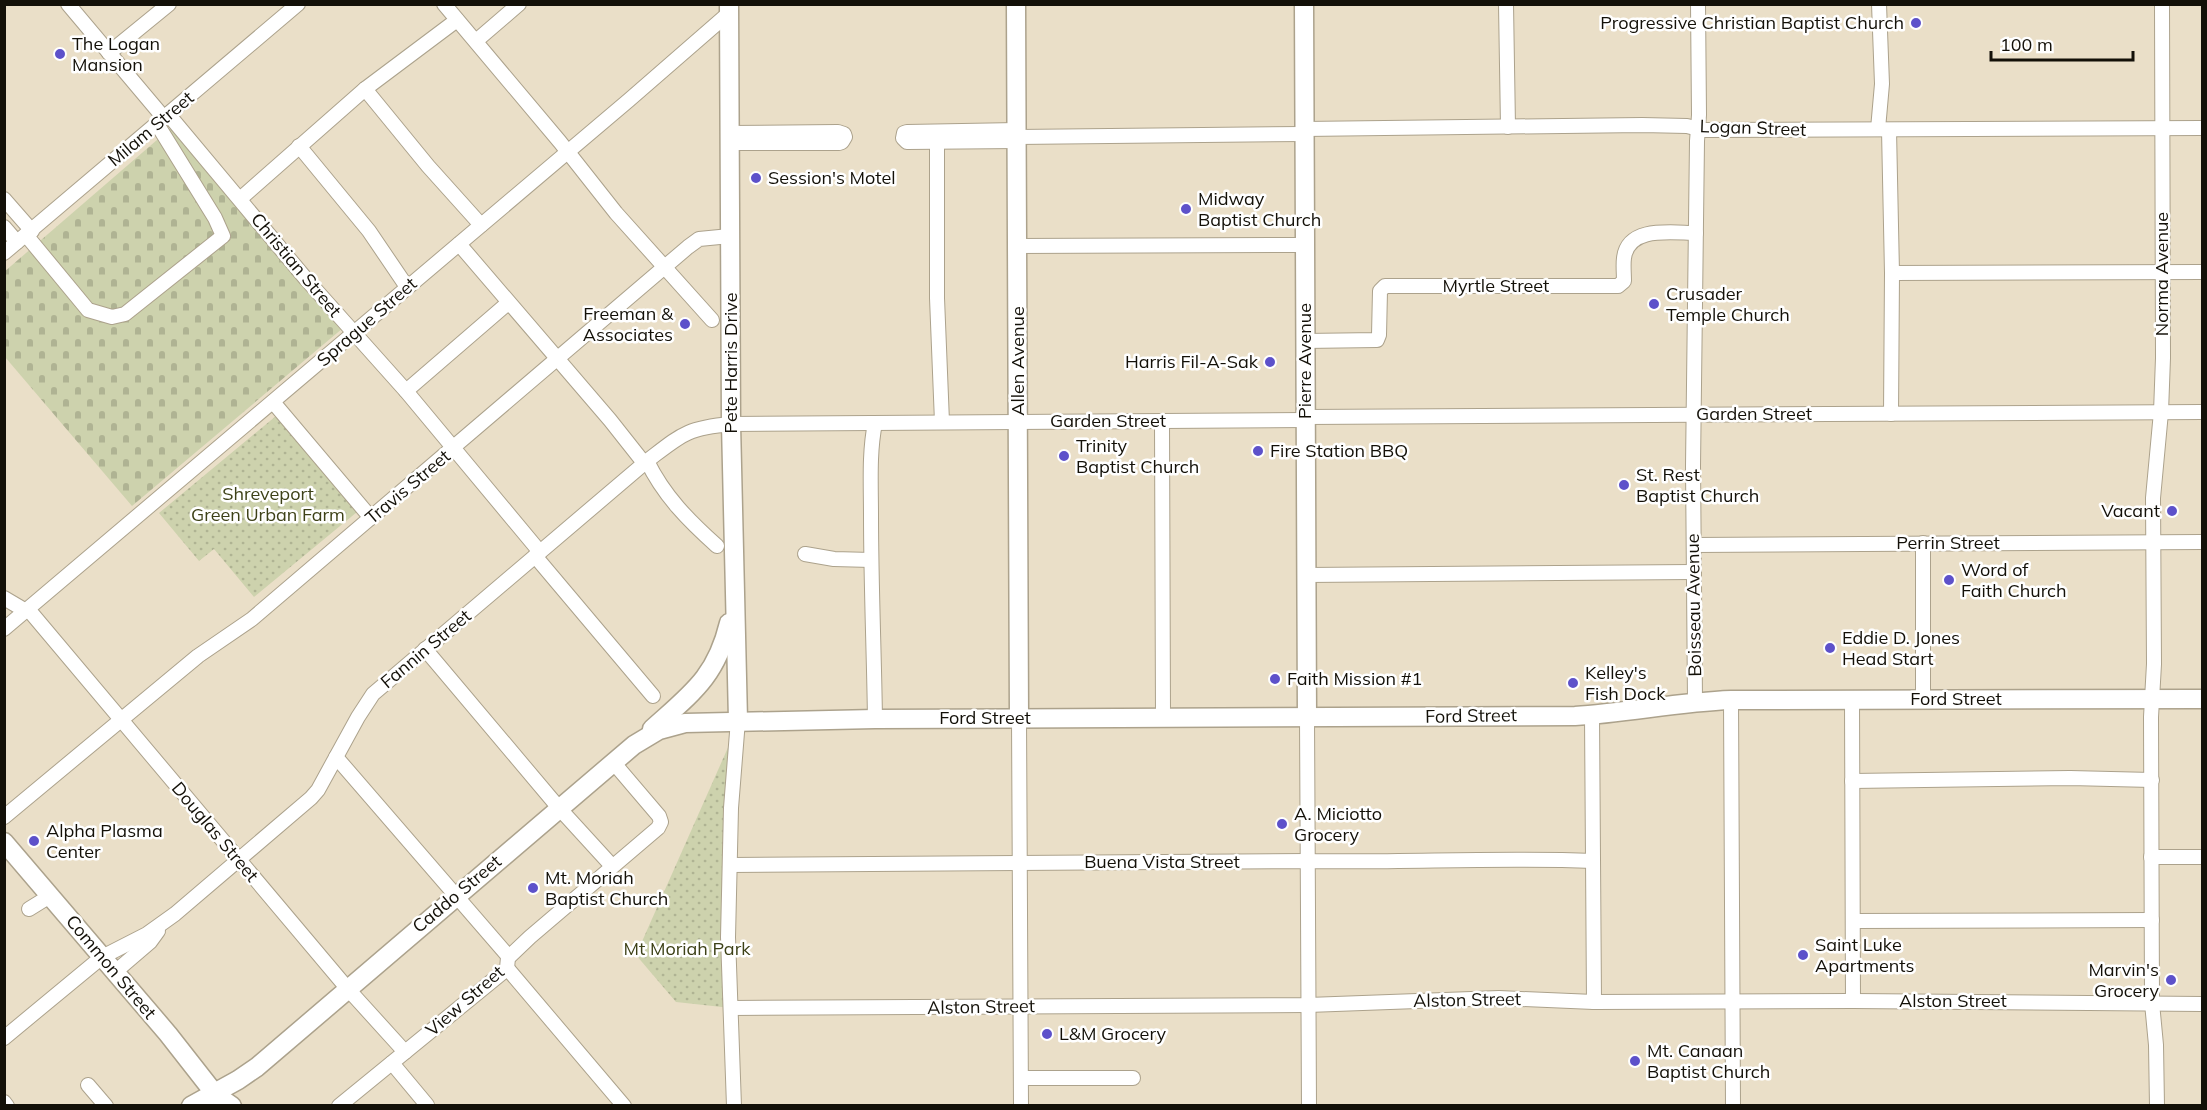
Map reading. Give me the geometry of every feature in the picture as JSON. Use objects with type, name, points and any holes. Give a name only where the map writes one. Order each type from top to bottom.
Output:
[{"type":"main road","name":"Allen Avenue","points":[[1016,4],[1019,718]]},
{"type":"main road","name":"Pierre Avenue","points":[[1304,4],[1307,718]]},
{"type":"main road","name":"Pete Harris Drive","points":[[729,9],[731,424],[738,720]]},
{"type":"main road","points":[[634,745],[693,692],[711,671],[724,644],[735,598]]},
{"type":"main road","name":"Ford Street","points":[[738,720],[1592,715],[1695,701],[1731,700],[2202,699]]},
{"type":"main road","name":"Caddo Street","points":[[191,1106],[216,1100],[257,1067],[634,745],[659,730],[676,724],[738,720]]},
{"type":"main road","name":"Common Street","points":[[4,842],[168,1034],[216,1100],[232,1106]]},
{"type":"street","points":[[4,199],[25,236],[88,310],[112,317],[125,314],[223,236],[163,119],[68,4]]},
{"type":"street","points":[[109,53],[169,4]]},
{"type":"street","name":"Milam Street","points":[[4,253],[298,4]]},
{"type":"street","points":[[444,4],[592,185],[712,320]]},
{"type":"street","points":[[476,41],[519,4]]},
{"type":"street","points":[[1506,4],[1508,127]]},
{"type":"street","name":"Boisseau Avenue","points":[[1695,701],[1698,4]]},
{"type":"street","points":[[1879,4],[1883,129],[1892,273],[1891,414]]},
{"type":"street","name":"Norma Avenue","points":[[2157,1106],[2156,1045],[2152,1003],[2151,857],[2154,476],[2161,412],[2162,4]]},
{"type":"street","name":"Sprague Street","points":[[4,629],[567,152],[729,9]]},
{"type":"street","points":[[240,199],[365,89],[457,20]]},
{"type":"street","points":[[365,89],[416,152],[481,225]]},
{"type":"street","name":"Christian Street","points":[[163,119],[240,199],[406,391],[653,696]]},
{"type":"street","name":"Logan Street","points":[[1017,136],[937,142],[907,142],[903,138],[907,132],[1017,136],[1642,125],[1687,126],[1703,130],[2202,128]]},
{"type":"street","points":[[838,132],[844,134],[845,137],[839,143],[729,138],[838,132]]},
{"type":"street","points":[[937,142],[937,298],[942,422]]},
{"type":"street","points":[[299,146],[369,231],[407,287]]},
{"type":"street","points":[[4,227],[25,236]]},
{"type":"street","name":"Myrtle Street","points":[[1305,341],[1377,340],[1380,335],[1380,291],[1385,286],[1618,286],[1624,281],[1624,256],[1630,243],[1636,237],[1658,233],[1696,233]]},
{"type":"street","name":"Travis Street","points":[[4,818],[198,656],[252,619],[699,239],[730,236]]},
{"type":"street","points":[[459,244],[646,462],[679,510],[717,546]]},
{"type":"street","points":[[1017,246],[1304,245]]},
{"type":"street","points":[[1892,273],[2202,272]]},
{"type":"street","points":[[406,391],[508,303]]},
{"type":"street","points":[[273,402],[371,518]]},
{"type":"street","name":"Garden Street","points":[[731,424],[1695,414],[2202,412]]},
{"type":"street","points":[[1162,421],[1163,717]]},
{"type":"street","points":[[875,423],[871,454],[875,719]]},
{"type":"street","name":"Fannin Street","points":[[4,1038],[102,957],[162,924],[311,798],[318,790],[358,717],[374,694],[646,462],[682,434],[705,426],[731,424]]},
{"type":"street","name":"Perrin Street","points":[[1694,545],[2202,542]]},
{"type":"street","points":[[1923,543],[1923,699]]},
{"type":"street","points":[[805,554],[834,559],[871,560]]},
{"type":"street","points":[[1306,575],[1694,572]]},
{"type":"street","name":"Douglas Street","points":[[4,598],[27,610],[347,988],[405,1052]]},
{"type":"street","points":[[425,650],[612,867]]},
{"type":"street","points":[[1852,699],[1854,1001]]},
{"type":"street","points":[[1731,700],[1733,1106]]},
{"type":"street","points":[[1592,715],[1594,1002]]},
{"type":"street","points":[[1019,718],[1022,1106]]},
{"type":"street","points":[[1307,718],[1309,1106]]},
{"type":"street","points":[[734,1106],[728,937],[731,808],[738,720]]},
{"type":"street","points":[[336,757],[455,896],[624,1106]]},
{"type":"street","name":"View Street","points":[[339,1106],[405,1052],[658,828],[661,822],[659,816],[613,762]]},
{"type":"street","points":[[1852,781],[2070,778],[2152,780]]},
{"type":"street","points":[[2151,857],[2202,857]]},
{"type":"street","name":"Buena Vista Street","points":[[730,865],[1381,862],[1539,859],[1593,861]]},
{"type":"street","points":[[29,909],[50,896]]},
{"type":"street","points":[[1853,921],[2152,920]]},
{"type":"street","name":"Fannin Street","points":[[115,972],[150,942],[162,924]]},
{"type":"street","name":"Alston Street","points":[[731,1008],[1308,1005],[1480,998],[1594,1002],[1854,1001],[2202,1004]]},
{"type":"street","points":[[392,1063],[427,1105]]},
{"type":"street","points":[[1021,1078],[1133,1078]]},
{"type":"street","points":[[88,1085],[106,1106]]},
{"type":"green space","points":[[172,127],[343,328],[132,506],[5,357],[4,272]]},
{"type":"green space","name":"Shreveport Green Urban Farm","points":[[276,416],[357,512],[254,597],[214,549],[199,561],[159,513]]},
{"type":"green space","name":"Mt Moriah Park","points":[[730,743],[731,1008],[676,1002],[636,955]]},
{"type":"place","name":"Progressive Christian Baptist Church","points":[[1916,23]]},
{"type":"place","name":"The Logan Mansion","points":[[60,54]]},
{"type":"place","name":"Session's Motel","points":[[756,178]]},
{"type":"place","name":"Midway Baptist Church","points":[[1186,209]]},
{"type":"place","name":"Crusader Temple Church","points":[[1654,304]]},
{"type":"place","name":"Freeman & Associates","points":[[685,324]]},
{"type":"place","name":"Harris Fil-A-Sak","points":[[1270,362]]},
{"type":"place","name":"Fire Station BBQ","points":[[1258,451]]},
{"type":"place","name":"Trinity Baptist Church","points":[[1064,456]]},
{"type":"place","name":"St. Rest Baptist Church","points":[[1624,485]]},
{"type":"place","name":"Vacant","points":[[2172,511]]},
{"type":"place","name":"Word of Faith Church","points":[[1949,580]]},
{"type":"place","name":"Eddie D. Jones Head Start","points":[[1830,648]]},
{"type":"place","name":"Faith Mission #1","points":[[1275,679]]},
{"type":"place","name":"Kelley's Fish Dock","points":[[1573,683]]},
{"type":"place","name":"A. Miciotto Grocery","points":[[1282,824]]},
{"type":"place","name":"Alpha Plasma Center","points":[[34,841]]},
{"type":"place","name":"Mt. Moriah Baptist Church","points":[[533,888]]},
{"type":"place","name":"Saint Luke Apartments","points":[[1803,955]]},
{"type":"place","name":"Marvin's Grocery","points":[[2171,980]]},
{"type":"place","name":"L&M Grocery","points":[[1047,1034]]},
{"type":"place","name":"Mt. Canaan Baptist Church","points":[[1635,1061]]}]
